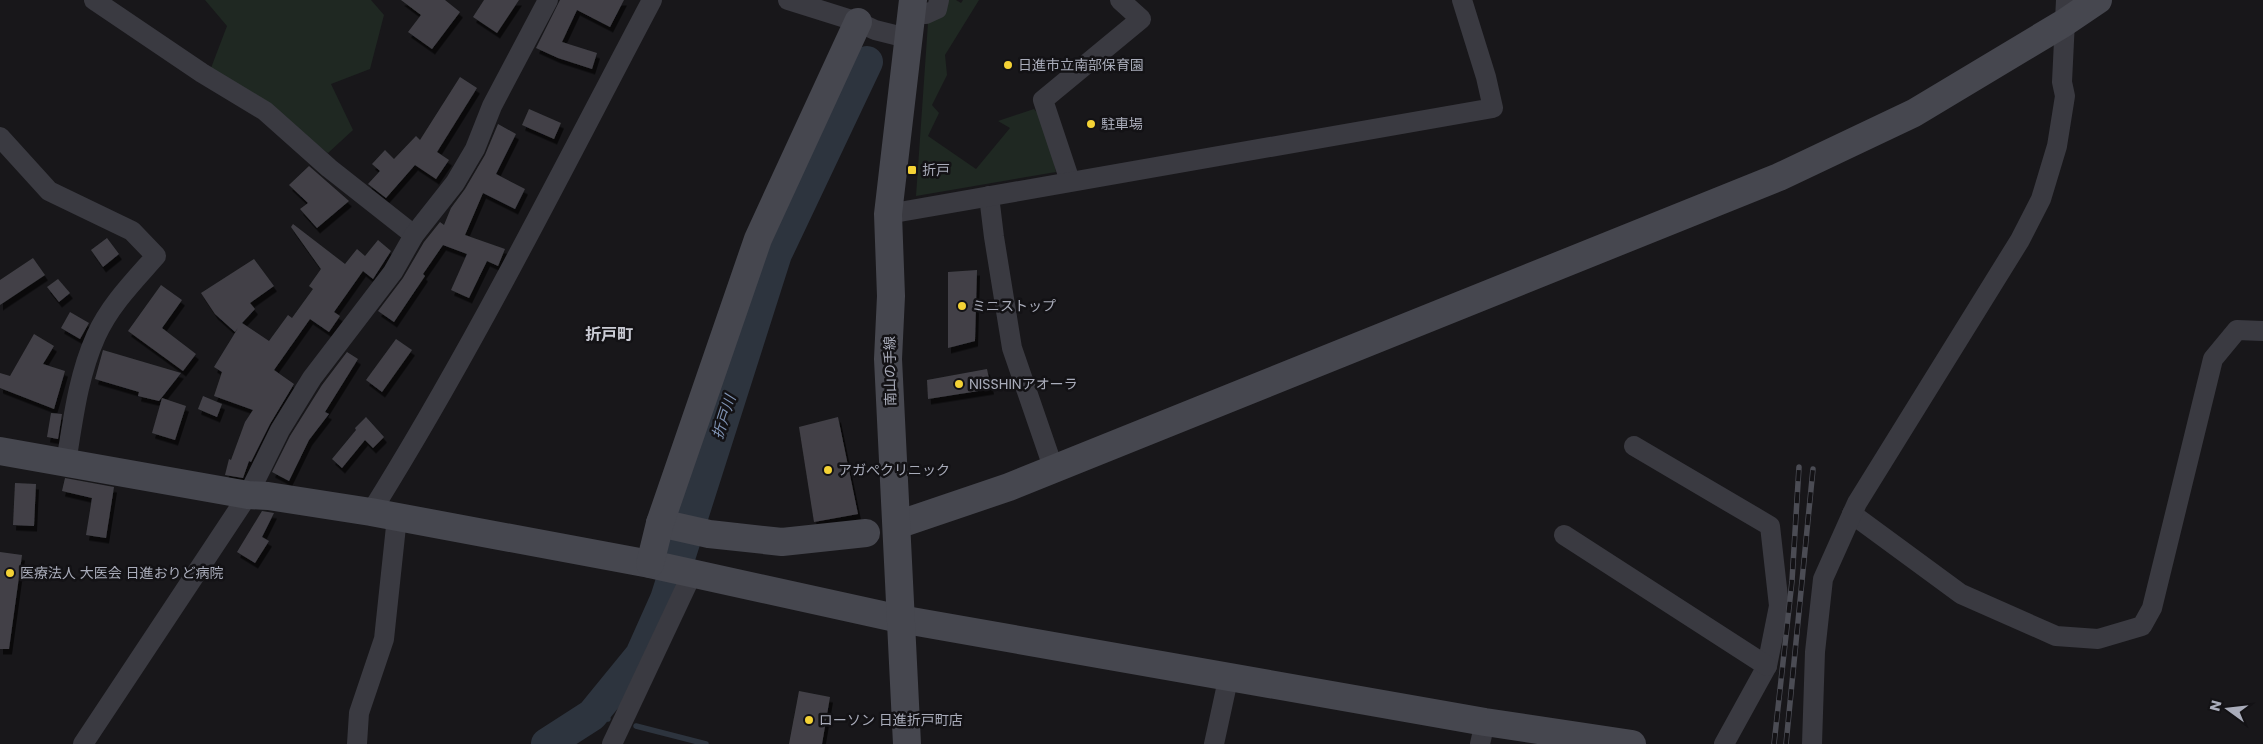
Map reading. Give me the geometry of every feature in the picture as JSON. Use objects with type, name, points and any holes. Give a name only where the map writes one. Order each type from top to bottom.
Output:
[{"type":"street","points":[[94,0],[202,73],[265,111],[329,168],[414,235]]},
{"type":"street","points":[[370,512],[407,454],[482,320],[652,0]]},
{"type":"street","points":[[788,0],[858,22],[875,30],[937,9],[939,0]]},
{"type":"street","points":[[1070,181],[1043,100],[1141,19],[1120,0]]},
{"type":"street","points":[[888,214],[1070,181],[1300,144],[1493,108],[1486,77],[1462,0]]},
{"type":"street","points":[[897,525],[1054,470],[1779,177],[1914,113],[2065,12],[2098,0]]},
{"type":"street","points":[[83,744],[248,495],[297,402],[392,272],[414,235],[455,183],[475,149],[492,106],[546,1]]},
{"type":"street","points":[[1812,744],[1815,652],[1823,579],[1857,502],[2020,240],[2041,199],[2057,146],[2065,96],[2062,82],[2065,12]]},
{"type":"street","name":"南山の手線","points":[[907,744],[888,360],[891,296],[888,214],[910,17]]},
{"type":"street","points":[[651,564],[660,523],[758,239],[858,22]]},
{"type":"street","points":[[0,136],[49,192],[132,231],[156,256],[121,296],[97,334],[85,364],[66,463]]},
{"type":"street","points":[[989,196],[1012,348],[1054,470]]},
{"type":"street","points":[[1852,514],[1961,594],[2056,636],[2098,639],[2142,626],[2152,608],[2213,359],[2237,330],[2263,331]]},
{"type":"street","points":[[1634,446],[1770,526],[1779,606],[1766,666],[1724,744]]},
{"type":"street","points":[[0,451],[248,495],[370,512],[651,564],[900,619],[1229,675],[1482,733],[1632,744]]},
{"type":"street","points":[[357,744],[359,713],[384,639],[397,517]]},
{"type":"street","points":[[660,523],[709,534],[782,542],[866,533]]},
{"type":"street","points":[[1564,535],[1766,666]]},
{"type":"street","points":[[612,744],[691,574]]},
{"type":"street","points":[[1214,744],[1229,675]]},
{"type":"shaded area","points":[[205,0],[371,0],[384,15],[370,69],[331,84],[353,130],[328,153],[211,68],[227,26]]},
{"type":"shaded area","points":[[938,0],[956,0],[961,3],[963,0],[979,0],[945,55],[947,75],[932,105],[939,113],[928,136],[976,169],[1010,128],[998,121],[1034,109],[1045,122],[1056,172],[916,196],[928,23]]},
{"type":"building","points":[[401,0],[445,0],[460,12],[432,49],[408,32],[421,15]]},
{"type":"building","points":[[484,0],[519,0],[497,33],[473,17]]},
{"type":"building","points":[[560,0],[624,0],[610,27],[577,10],[562,42],[597,53],[592,69],[558,58],[536,48]]},
{"type":"building","points":[[460,77],[477,88],[437,152],[449,160],[436,179],[415,165],[386,198],[368,184],[380,171],[372,164],[385,150],[394,159],[416,136],[420,140]]},
{"type":"building","points":[[529,109],[561,123],[554,139],[522,125]]},
{"type":"building","points":[[498,124],[516,134],[496,174],[525,189],[515,209],[483,193],[465,235],[505,249],[498,266],[487,261],[469,298],[451,290],[467,254],[443,245],[394,322],[378,311],[403,278],[424,242],[440,222],[444,225],[451,208],[465,189],[485,155]]},
{"type":"building","points":[[309,166],[349,201],[317,228],[300,209],[308,203],[289,185]]},
{"type":"building","points":[[293,224],[345,264],[357,249],[365,256],[378,240],[391,251],[373,279],[363,271],[334,312],[340,316],[329,332],[310,319],[274,370],[294,384],[270,424],[251,462],[249,461],[243,478],[225,475],[229,459],[231,460],[245,422],[253,410],[214,396],[222,372],[214,367],[238,328],[235,332],[215,314],[201,293],[254,259],[274,286],[250,303],[255,309],[242,323],[269,341],[288,315],[292,318],[313,289],[309,286],[321,269],[291,227]]},
{"type":"building","points":[[107,238],[119,254],[103,267],[91,250]]},
{"type":"building","points":[[33,258],[45,275],[0,305],[0,280]]},
{"type":"building","name":"ミニストップ","points":[[977,270],[975,341],[948,348],[948,272]]},
{"type":"building","points":[[58,279],[70,293],[59,302],[47,287]]},
{"type":"building","points":[[161,285],[182,300],[162,328],[196,354],[183,371],[128,331]]},
{"type":"building","points":[[70,312],[89,323],[80,339],[61,328]]},
{"type":"building","points":[[34,334],[54,346],[43,364],[65,371],[54,409],[0,388],[0,373],[10,376]]},
{"type":"building","points":[[396,339],[412,350],[382,392],[366,380]]},
{"type":"building","points":[[103,350],[181,373],[159,401],[138,396],[139,392],[95,379]]},
{"type":"building","points":[[347,352],[358,359],[325,412],[329,414],[309,440],[289,481],[272,472],[290,436],[322,385]]},
{"type":"building","name":"NISSHINアオーラ","points":[[987,369],[991,389],[928,399],[927,380]]},
{"type":"building","points":[[203,396],[222,404],[217,417],[198,409]]},
{"type":"building","points":[[162,398],[186,406],[175,440],[152,433]]},
{"type":"building","points":[[51,413],[62,414],[58,439],[47,437]]},
{"type":"building","points":[[366,417],[384,437],[373,448],[365,440],[342,468],[332,459],[356,430],[355,428]]},
{"type":"building","name":"アガぺクリニック","points":[[838,417],[858,514],[814,522],[799,427]]},
{"type":"building","points":[[65,478],[114,487],[106,538],[86,535],[92,498],[62,491]]},
{"type":"building","points":[[15,483],[36,484],[34,526],[13,525]]},
{"type":"building","points":[[262,511],[274,513],[262,537],[269,541],[255,563],[237,552]]},
{"type":"building","points":[[0,552],[22,555],[9,649],[0,649]]},
{"type":"building","name":"ローソン 日進折戸町店","points":[[799,691],[830,697],[822,744],[789,744]]},
{"type":"waterway","name":"折戸川","points":[[547,744],[592,715],[641,655],[666,599],[776,254],[867,62]]},
{"type":"waterway","points":[[592,715],[608,719]]},
{"type":"waterway","points":[[636,726],[706,744]]},
{"type":"railway","points":[[1774,744],[1792,581],[1799,467]]},
{"type":"railway","points":[[1786,744],[1813,469]]},
{"type":"place","name":"日進市立南部保育園","points":[[1008,65]]},
{"type":"place","name":"駐車場","points":[[1091,124]]},
{"type":"place","name":"折戸","points":[[912,170]]},
{"type":"place","name":"ミニストップ","points":[[962,306]]},
{"type":"place","name":"NISSHINアオーラ","points":[[959,384]]},
{"type":"place","name":"アガぺクリニック","points":[[828,470]]},
{"type":"place","name":"医療法人 大医会 日進おりど病院","points":[[10,573]]},
{"type":"place","name":"ローソン 日進折戸町店","points":[[809,720]]},
{"type":"district","name":"折戸町","points":[[609,334]]}]
